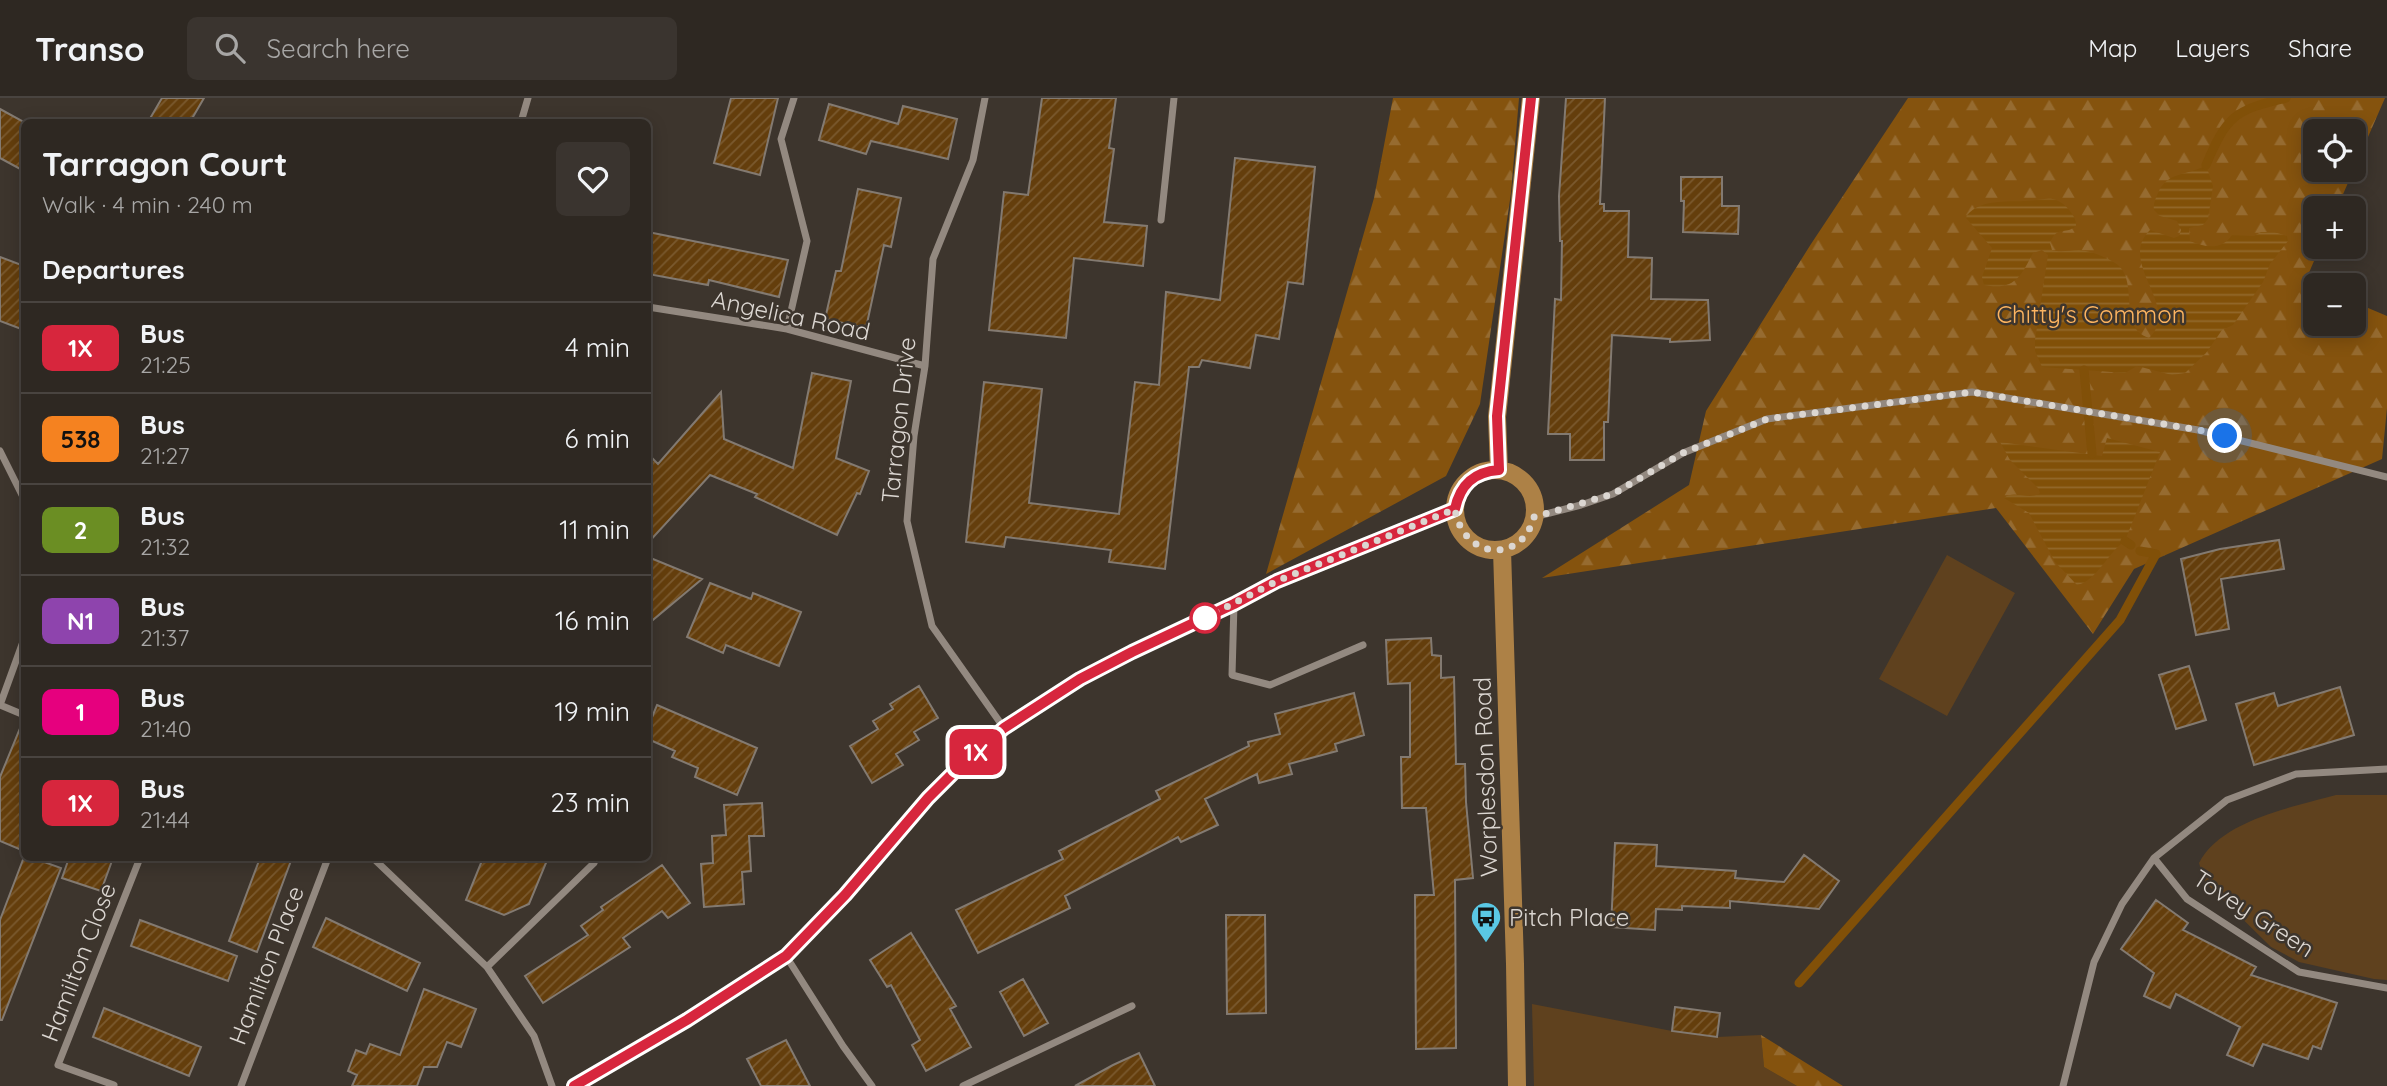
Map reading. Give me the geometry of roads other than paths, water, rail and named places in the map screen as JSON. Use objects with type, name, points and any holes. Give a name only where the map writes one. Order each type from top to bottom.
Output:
[{"type":"main road","points":[[1499,470],[1497,416],[1531,98]]},
{"type":"main road","points":[[1499,470],[1522,481],[1531,491],[1535,504],[1532,527],[1520,542],[1502,550],[1479,547],[1469,540],[1461,532],[1455,509],[1464,485],[1486,471],[1499,470]]},
{"type":"main road","name":"Worplesdon Road","points":[[1502,550],[1517,1086]]},
{"type":"street","points":[[522,119],[528,98]]},
{"type":"street","points":[[787,329],[807,241],[781,139],[794,98]]},
{"type":"street","name":"Tarragon Drive","points":[[985,98],[973,160],[933,259],[925,366],[914,436],[907,522],[932,626],[1004,728]]},
{"type":"street","points":[[1161,220],[1174,98]]},
{"type":"street","name":"Angelica Road","points":[[651,307],[787,329],[925,366]]},
{"type":"street","points":[[1534,517],[1613,494],[1683,453],[1767,419],[1972,392],[2199,430],[2387,477]]},
{"type":"street","points":[[0,451],[21,493]]},
{"type":"street","points":[[574,1086],[786,956],[845,895],[928,798],[1004,728],[1080,679],[1277,581],[1455,509]]},
{"type":"street","points":[[1234,604],[1232,675],[1269,685],[1363,645]]},
{"type":"street","points":[[21,647],[0,705],[21,714]]},
{"type":"street","name":"Tovey Green","points":[[2063,1086],[2094,962],[2122,904],[2154,858],[2227,800],[2295,774],[2387,769]]},
{"type":"street","name":"Tovey Green","points":[[2154,858],[2187,899],[2299,972],[2387,988]]},
{"type":"street","name":"Hamilton Close","points":[[114,1085],[58,1065],[139,861]]},
{"type":"street","name":"Hamilton Place","points":[[241,1086],[327,861]]},
{"type":"street","points":[[376,861],[487,967],[534,1036],[552,1086]]},
{"type":"street","points":[[487,967],[595,861]]},
{"type":"street","points":[[786,956],[843,1046],[872,1086]]},
{"type":"street","points":[[964,1086],[1132,1006]]},
{"type":"waterway","points":[[2206,165],[2220,136],[2234,118],[2255,107],[2286,98]]},
{"type":"waterway","points":[[2084,370],[2092,454]]},
{"type":"waterway","points":[[2125,541],[2131,545]]},
{"type":"waterway","points":[[1799,983],[2120,620],[2156,554],[2140,551]]},
{"type":"place","name":"Pitch Place","points":[[1486,944]]},
{"type":"park label","name":"Chitty's Common","points":[[2091,314]]}]
